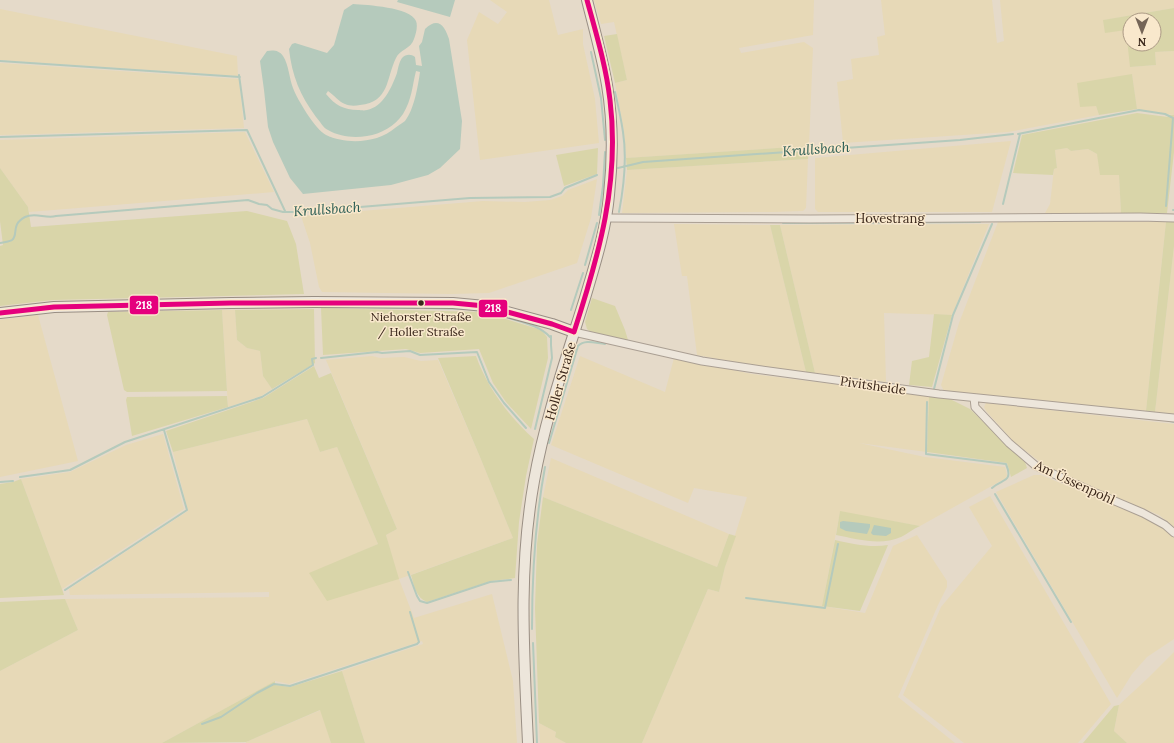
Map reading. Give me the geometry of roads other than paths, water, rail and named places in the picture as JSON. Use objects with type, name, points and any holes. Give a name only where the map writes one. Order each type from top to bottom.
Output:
[{"type":"street","name":"Holler Straße","points":[[528,743],[523,615],[527,525],[541,447],[559,381],[601,243],[611,178],[611,112],[604,70],[587,0]]},
{"type":"street","name":"Hovestrang","points":[[606,218],[1174,218]]},
{"type":"street","points":[[0,313],[54,308],[231,303],[452,303],[485,306],[552,324],[574,332]]},
{"type":"street","name":"Pivitsheide","points":[[574,332],[717,363],[762,370],[974,398],[1174,418]]},
{"type":"street","name":"Am Üssenpohl","points":[[974,398],[975,407],[1009,443],[1036,466],[1149,516],[1165,525],[1174,533]]},
{"type":"waterway","points":[[591,52],[601,98],[605,140]]},
{"type":"waterway","points":[[0,61],[240,77]]},
{"type":"waterway","points":[[239,75],[245,119]]},
{"type":"waterway","points":[[615,92],[625,152],[624,182],[619,212]]},
{"type":"waterway","name":"Krullsbach","points":[[1018,134],[1139,110],[1165,114],[1173,118],[1166,206]]},
{"type":"waterway","points":[[0,137],[247,130],[285,211]]},
{"type":"waterway","name":"Krullsbach","points":[[618,168],[643,162],[960,140],[1013,134]]},
{"type":"waterway","points":[[1003,204],[1020,134]]},
{"type":"waterway","points":[[599,215],[603,186],[605,152]]},
{"type":"waterway","name":"Krullsbach","points":[[0,243],[12,240],[15,235],[16,226],[20,220],[33,215],[52,217],[248,200],[267,205],[272,209],[283,212],[299,212],[470,198],[550,197],[561,193],[565,188],[597,175]]},
{"type":"waterway","points":[[783,223],[980,222]]},
{"type":"waterway","points":[[585,265],[597,223]]},
{"type":"waterway","points":[[934,389],[953,315],[992,224]]},
{"type":"waterway","points":[[571,310],[583,273]]},
{"type":"waterway","points":[[365,307],[418,308]]},
{"type":"waterway","points":[[425,308],[466,309]]},
{"type":"waterway","points":[[482,311],[495,314]]},
{"type":"waterway","points":[[506,317],[524,322],[541,330],[550,337]]},
{"type":"waterway","points":[[535,429],[552,358],[551,336]]},
{"type":"waterway","points":[[549,443],[578,346],[587,342],[605,344]]},
{"type":"waterway","points":[[321,358],[377,352],[410,351],[420,355],[477,352],[489,382],[504,403],[526,428]]},
{"type":"waterway","points":[[20,477],[70,470],[125,442],[262,397],[313,365],[312,359],[316,358]]},
{"type":"waterway","points":[[927,402],[926,454],[1006,464],[1008,470],[1007,478],[992,488]]},
{"type":"waterway","points":[[1170,421],[1174,422]]},
{"type":"waterway","points":[[65,590],[187,510],[164,430]]},
{"type":"waterway","points":[[532,629],[535,548],[545,467]]},
{"type":"waterway","points":[[0,482],[13,481]]},
{"type":"waterway","points":[[995,494],[1071,622]]},
{"type":"waterway","points":[[746,598],[825,608],[838,544]]},
{"type":"waterway","points":[[408,572],[420,601],[427,603],[490,582],[511,580]]},
{"type":"waterway","points":[[202,724],[221,717],[257,693],[274,684],[290,686],[417,644],[419,642],[410,612]]},
{"type":"waterway","points":[[533,643],[537,743]]},
{"type":"place","name":"Niehorster Straße / Holler Straße","points":[[421,303]]}]
